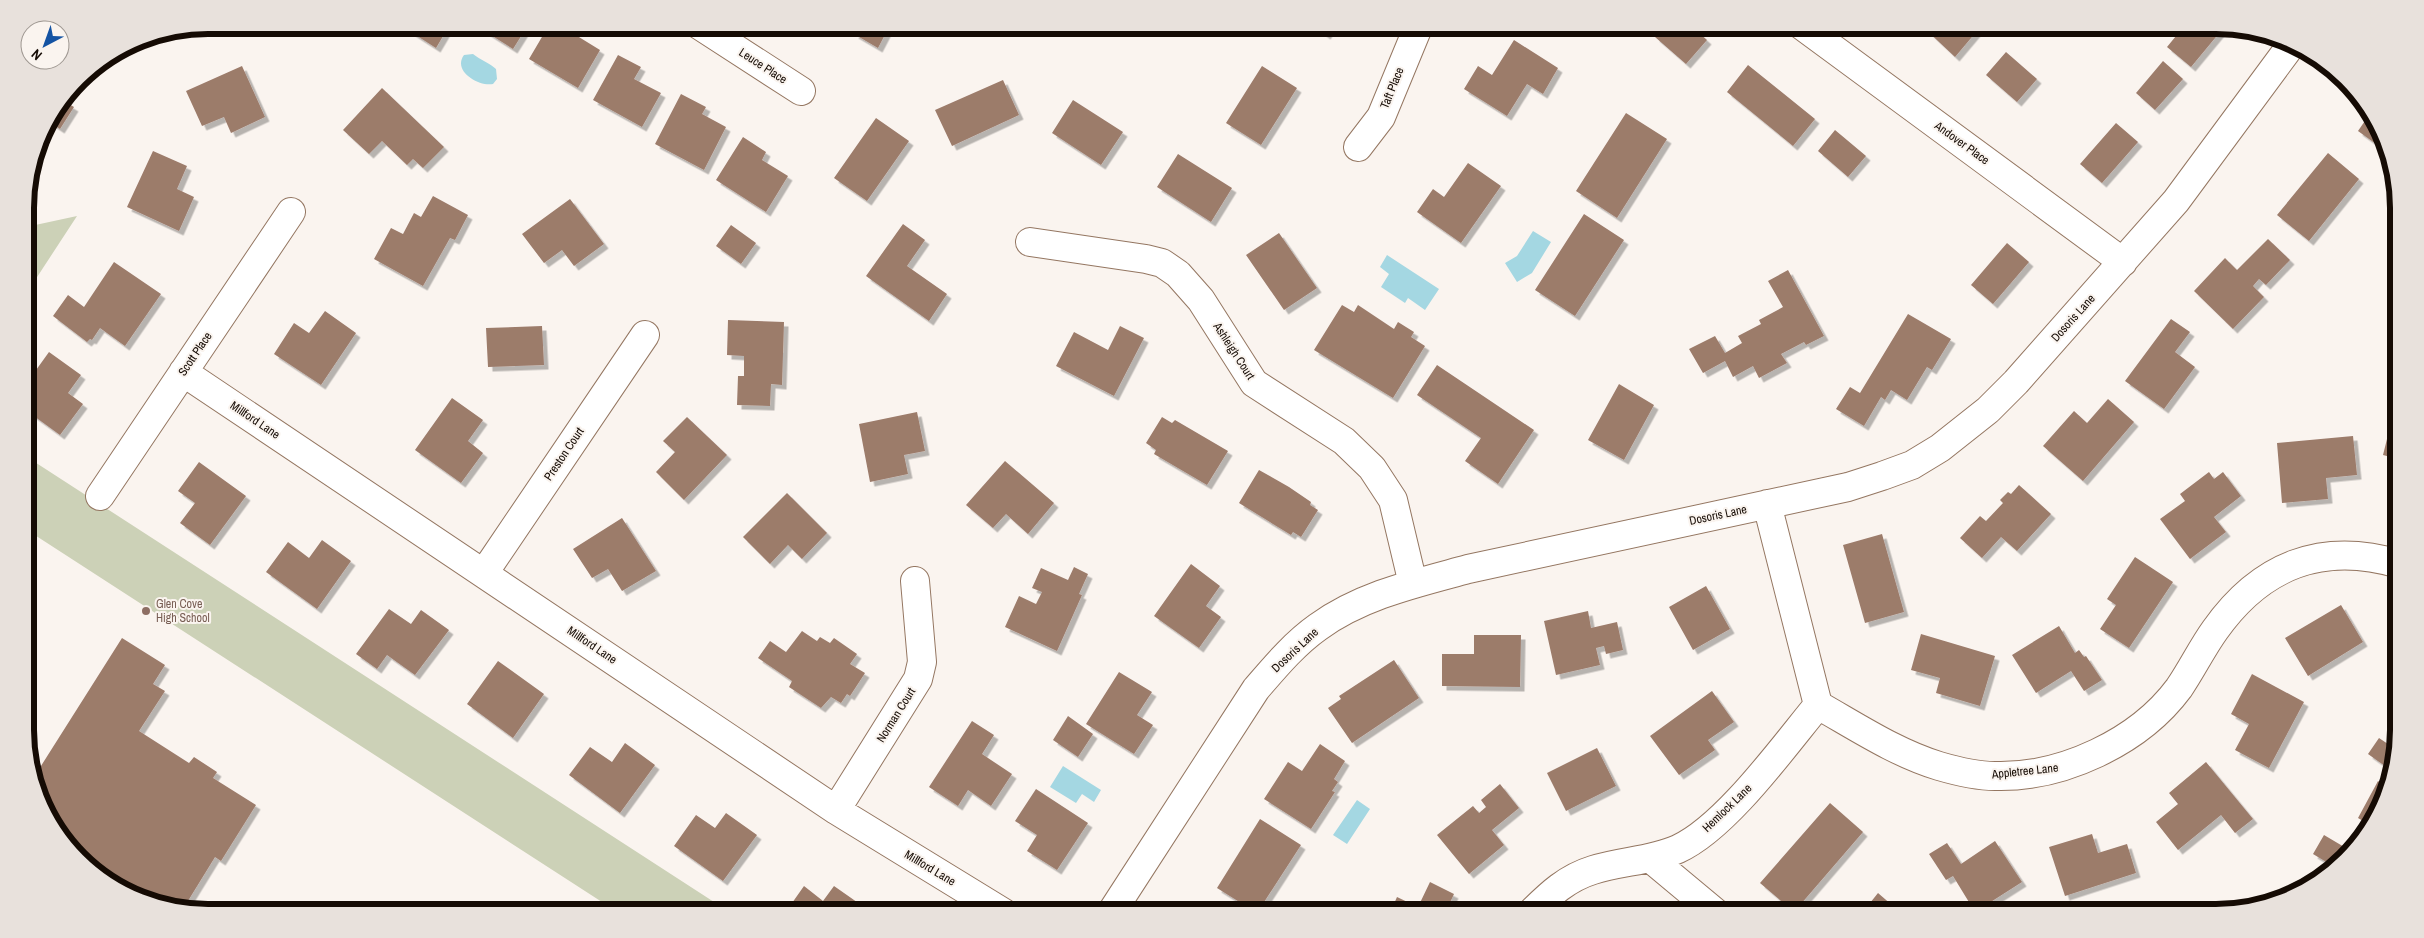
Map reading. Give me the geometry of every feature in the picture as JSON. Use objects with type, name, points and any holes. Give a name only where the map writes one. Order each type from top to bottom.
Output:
[{"type":"street","name":"Leuce Place","points":[[713,34],[802,90]]},
{"type":"street","name":"Taft Place","points":[[1358,147],[1381,117],[1415,34]]},
{"type":"street","name":"Andover Place","points":[[1813,34],[2123,262]]},
{"type":"street","name":"Dosoris Lane","points":[[1117,904],[1256,689],[1285,656],[1318,627],[1368,599],[1413,584],[1468,570],[1848,487],[1912,465],[1940,448],[1988,410],[2016,382],[2123,262],[2176,201],[2288,50]]},
{"type":"street","name":"Scott Place","points":[[100,496],[291,212]]},
{"type":"street","name":"Ashleigh Court","points":[[1030,242],[1146,258],[1162,263],[1178,274],[1201,300],[1254,382],[1344,441],[1372,468],[1392,500],[1413,584]]},
{"type":"street","name":"Preston Court","points":[[484,573],[645,335]]},
{"type":"street","name":"Millford Lane","points":[[183,372],[836,810],[989,904]]},
{"type":"street","points":[[1767,504],[1818,704]]},
{"type":"street","name":"Appletree Lane","points":[[1818,704],[1899,751],[1939,766],[1994,776],[2054,770],[2097,755],[2148,721],[2178,688],[2215,629],[2253,586],[2285,567],[2334,554],[2377,557],[2390,561]]},
{"type":"street","name":"Norman Court","points":[[836,810],[918,679],[922,662],[915,580]]},
{"type":"street","name":"Hemlock Lane","points":[[1540,904],[1554,889],[1583,874],[1679,849],[1710,827],[1762,773],[1818,704]]},
{"type":"street","points":[[1650,858],[1705,904]]},
{"type":"green space","points":[[77,216],[34,282],[34,225]]},
{"type":"green space","points":[[34,462],[717,904],[605,904],[34,535]]},
{"type":"water","points":[[473,54],[496,69],[497,79],[493,84],[481,83],[464,72],[461,61],[464,55]]},
{"type":"water","points":[[1533,231],[1551,242],[1532,273],[1517,282],[1505,263],[1517,256]]},
{"type":"water","points":[[1387,255],[1439,289],[1425,310],[1408,298],[1405,303],[1381,287],[1389,274],[1380,267]]},
{"type":"water","points":[[1063,766],[1101,790],[1094,802],[1082,794],[1076,803],[1050,787]]},
{"type":"water","points":[[1357,800],[1370,809],[1347,844],[1333,835]]},
{"type":"building","points":[[414,34],[444,34],[436,48]]},
{"type":"building","points":[[489,34],[522,34],[513,49]]},
{"type":"building","points":[[544,34],[574,34],[600,50],[578,88],[529,59]]},
{"type":"building","points":[[854,34],[885,34],[878,48]]},
{"type":"building","points":[[1658,34],[1700,34],[1707,40],[1686,64],[1655,37]]},
{"type":"building","points":[[1931,34],[1974,34],[1955,57]]},
{"type":"building","points":[[2178,34],[2218,34],[2191,67],[2167,47]]},
{"type":"building","points":[[1514,40],[1558,68],[1543,94],[1527,84],[1507,116],[1464,89],[1478,66],[1492,75]]},
{"type":"building","points":[[2006,52],[2037,79],[2017,102],[1986,75]]},
{"type":"building","points":[[618,55],[641,67],[634,79],[661,93],[642,127],[593,100]]},
{"type":"building","points":[[2163,61],[2183,79],[2155,110],[2136,93]]},
{"type":"building","points":[[1748,65],[1815,119],[1793,146],[1727,92]]},
{"type":"building","points":[[242,66],[265,117],[231,133],[224,117],[202,126],[186,91]]},
{"type":"building","points":[[1262,66],[1297,88],[1261,145],[1226,123]]},
{"type":"building","points":[[1003,80],[1019,115],[952,146],[935,110]]},
{"type":"building","points":[[382,88],[444,147],[423,168],[413,159],[407,165],[382,141],[369,154],[343,130]]},
{"type":"building","points":[[681,94],[706,107],[702,114],[726,127],[704,170],[655,144]]},
{"type":"building","points":[[1073,100],[1123,132],[1101,165],[1052,133]]},
{"type":"building","points":[[69,104],[74,107],[60,129],[55,126]]},
{"type":"building","points":[[1626,113],[1667,139],[1617,218],[1576,191]]},
{"type":"building","points":[[876,118],[909,141],[867,201],[834,178]]},
{"type":"building","points":[[2366,119],[2379,146],[2358,131]]},
{"type":"building","points":[[2116,123],[2138,142],[2102,183],[2080,164]]},
{"type":"building","points":[[1835,130],[1866,156],[1848,177],[1818,151]]},
{"type":"building","points":[[743,137],[766,152],[762,160],[788,176],[766,212],[716,180]]},
{"type":"building","points":[[153,151],[187,166],[177,189],[194,197],[179,231],[127,207]]},
{"type":"building","points":[[2328,153],[2359,179],[2309,241],[2277,215]]},
{"type":"building","points":[[1178,154],[1232,188],[1211,222],[1157,187]]},
{"type":"building","points":[[1468,163],[1501,186],[1461,243],[1417,212],[1433,189],[1444,197]]},
{"type":"building","points":[[433,196],[468,215],[455,240],[450,238],[423,286],[374,259],[391,228],[403,234],[414,213],[421,217]]},
{"type":"building","points":[[570,199],[604,244],[574,266],[562,250],[544,263],[522,234]]},
{"type":"building","points":[[1584,214],[1624,240],[1575,316],[1535,290]]},
{"type":"building","points":[[903,224],[925,240],[907,266],[947,294],[929,321],[866,276]]},
{"type":"building","points":[[731,225],[756,243],[741,264],[716,246]]},
{"type":"building","points":[[1279,233],[1317,288],[1284,310],[1246,255]]},
{"type":"building","points":[[2268,239],[2290,260],[2266,285],[2259,279],[2253,286],[2264,297],[2233,329],[2194,291],[2225,258],[2237,270]]},
{"type":"building","points":[[2007,243],[2029,262],[1993,304],[1971,285]]},
{"type":"building","points":[[114,262],[161,294],[125,346],[100,328],[92,340],[90,339],[87,342],[53,316],[68,295],[84,307]]},
{"type":"building","points":[[1788,270],[1824,336],[1806,345],[1804,342],[1781,354],[1787,363],[1759,378],[1753,366],[1733,377],[1725,361],[1703,373],[1689,349],[1715,336],[1725,353],[1742,343],[1738,336],[1761,324],[1759,320],[1783,307],[1768,281]]},
{"type":"building","points":[[1342,305],[1354,312],[1358,305],[1394,329],[1398,322],[1414,332],[1411,337],[1425,346],[1393,398],[1314,350]]},
{"type":"building","points":[[325,311],[356,333],[321,385],[274,354],[294,323],[309,333]]},
{"type":"building","points":[[1908,314],[1951,339],[1932,370],[1927,367],[1907,400],[1891,390],[1885,400],[1881,397],[1864,426],[1836,409],[1850,387],[1860,393]]},
{"type":"building","points":[[2171,319],[2190,332],[2175,352],[2195,367],[2164,409],[2125,381]]},
{"type":"building","points":[[728,320],[784,322],[782,385],[771,384],[770,406],[737,405],[738,376],[744,376],[744,356],[727,355]]},
{"type":"building","points":[[542,326],[544,365],[488,367],[486,328]]},
{"type":"building","points":[[1120,326],[1144,338],[1114,396],[1056,366],[1074,332],[1108,350]]},
{"type":"building","points":[[49,352],[81,375],[68,393],[83,404],[60,435],[34,416],[34,373]]},
{"type":"building","points":[[1437,365],[1534,430],[1498,484],[1465,461],[1481,438],[1417,395]]},
{"type":"building","points":[[1619,384],[1654,405],[1624,460],[1588,440]]},
{"type":"building","points":[[452,398],[483,420],[468,441],[483,453],[461,483],[415,450]]},
{"type":"building","points":[[2108,399],[2134,422],[2083,481],[2043,446],[2074,411],[2087,423]]},
{"type":"building","points":[[917,412],[925,451],[904,455],[908,474],[870,482],[859,424]]},
{"type":"building","points":[[687,417],[727,455],[684,500],[656,472],[675,452],[663,441]]},
{"type":"building","points":[[1162,417],[1172,423],[1175,420],[1228,451],[1207,485],[1154,454],[1156,450],[1146,443]]},
{"type":"building","points":[[2388,435],[2390,435],[2390,457],[2383,455]]},
{"type":"building","points":[[2353,436],[2357,475],[2326,478],[2328,499],[2282,503],[2277,443]]},
{"type":"building","points":[[1005,461],[1054,503],[1028,534],[1006,514],[993,528],[966,505]]},
{"type":"building","points":[[199,462],[246,496],[210,545],[180,523],[195,503],[178,491]]},
{"type":"building","points":[[1259,470],[1289,487],[1311,502],[1310,505],[1318,510],[1301,537],[1293,532],[1291,535],[1239,503]]},
{"type":"building","points":[[2209,472],[2214,479],[2223,472],[2241,496],[2214,517],[2226,532],[2190,559],[2160,519],[2185,501],[2180,494]]},
{"type":"building","points":[[2019,485],[2051,514],[2017,551],[2001,537],[1982,558],[1960,538],[1980,516],[1986,521],[2003,503],[2000,500],[2008,492],[2011,494]]},
{"type":"building","points":[[787,493],[827,533],[802,559],[788,545],[770,564],[743,537]]},
{"type":"building","points":[[622,518],[656,571],[622,591],[608,569],[592,578],[573,549]]},
{"type":"building","points":[[1882,534],[1904,612],[1865,623],[1843,545]]},
{"type":"building","points":[[322,540],[351,561],[317,609],[266,572],[288,542],[309,558]]},
{"type":"building","points":[[2135,557],[2173,582],[2129,648],[2100,629],[2116,605],[2107,599]]},
{"type":"building","points":[[1191,564],[1220,586],[1206,606],[1221,617],[1199,648],[1154,616]]},
{"type":"building","points":[[1074,567],[1088,574],[1079,594],[1082,595],[1057,651],[1005,627],[1019,596],[1036,604],[1042,592],[1032,588],[1041,568],[1068,580]]},
{"type":"building","points":[[1706,586],[1730,629],[1693,650],[1669,607]]},
{"type":"building","points":[[2341,605],[2363,642],[2308,676],[2285,638]]},
{"type":"building","points":[[389,609],[411,624],[421,610],[449,630],[415,675],[387,655],[377,669],[356,654]]},
{"type":"building","points":[[1588,611],[1591,628],[1617,622],[1623,650],[1606,654],[1604,646],[1596,648],[1600,665],[1556,675],[1544,621]]},
{"type":"building","points":[[2059,626],[2075,653],[2079,650],[2084,657],[2086,656],[2102,680],[2084,691],[2071,671],[2036,693],[2012,655]]},
{"type":"building","points":[[802,631],[817,641],[820,637],[830,643],[834,638],[857,654],[850,664],[865,673],[850,696],[847,694],[841,703],[831,697],[821,708],[789,687],[792,681],[758,658],[770,641],[786,652]]},
{"type":"building","points":[[1921,634],[1995,656],[1980,706],[1936,693],[1940,678],[1911,670]]},
{"type":"building","points":[[1474,635],[1521,635],[1520,687],[1442,686],[1442,654],[1474,654]]},
{"type":"building","points":[[122,638],[165,665],[153,684],[165,691],[139,731],[189,763],[194,757],[217,772],[213,778],[256,805],[221,861],[215,857],[185,903],[152,895],[131,886],[111,875],[93,861],[63,827],[43,786],[39,770]]},
{"type":"building","points":[[1394,660],[1419,698],[1352,743],[1328,708],[1341,699],[1339,696]]},
{"type":"building","points":[[498,661],[544,694],[513,738],[467,704]]},
{"type":"building","points":[[1119,672],[1152,692],[1137,715],[1153,725],[1134,754],[1086,724]]},
{"type":"building","points":[[2252,674],[2304,702],[2269,768],[2235,750],[2249,724],[2231,714]]},
{"type":"building","points":[[1712,691],[1734,722],[1708,740],[1715,750],[1679,775],[1650,736]]},
{"type":"building","points":[[1068,716],[1093,734],[1078,757],[1053,740]]},
{"type":"building","points":[[972,721],[994,735],[982,754],[1012,774],[991,806],[968,790],[958,806],[929,787]]},
{"type":"building","points":[[2379,738],[2390,745],[2386,767],[2368,754]]},
{"type":"building","points":[[625,743],[655,765],[620,813],[569,775],[590,747],[612,762]]},
{"type":"building","points":[[1320,744],[1345,761],[1334,779],[1338,782],[1332,791],[1335,792],[1311,829],[1264,799],[1288,762],[1302,771]]},
{"type":"building","points":[[1597,748],[1616,786],[1566,811],[1547,773]]},
{"type":"building","points":[[2206,762],[2253,819],[2235,833],[2221,815],[2178,850],[2156,822],[2178,804],[2169,793]]},
{"type":"building","points":[[2378,781],[2382,784],[2381,786],[2367,817],[2364,821],[2358,818]]},
{"type":"building","points":[[1500,784],[1519,808],[1492,830],[1504,845],[1469,874],[1437,835],[1473,806],[1479,813],[1486,807],[1481,800]]},
{"type":"building","points":[[1036,789],[1088,823],[1057,870],[1027,851],[1037,835],[1015,821]]},
{"type":"building","points":[[1830,803],[1863,832],[1801,904],[1785,904],[1760,883]]},
{"type":"building","points":[[726,813],[757,835],[723,881],[674,846],[696,815],[715,828]]},
{"type":"building","points":[[1260,819],[1301,845],[1263,904],[1243,904],[1217,888]]},
{"type":"building","points":[[2092,834],[2098,853],[2127,844],[2136,873],[2065,896],[2049,847]]},
{"type":"building","points":[[2324,835],[2344,847],[2328,863],[2313,854]]},
{"type":"building","points":[[1995,841],[2022,882],[1988,904],[1970,904],[1953,876],[1946,880],[1929,854],[1947,843],[1961,864]]},
{"type":"building","points":[[1430,882],[1454,894],[1449,904],[1419,904]]},
{"type":"building","points":[[804,886],[823,901],[834,886],[860,904],[791,904]]},
{"type":"building","points":[[1878,893],[1891,904],[1869,904]]},
{"type":"building","points":[[1397,897],[1412,904],[1394,904]]},
{"type":"place","name":"Glen Cove High School","points":[[146,611]]}]
